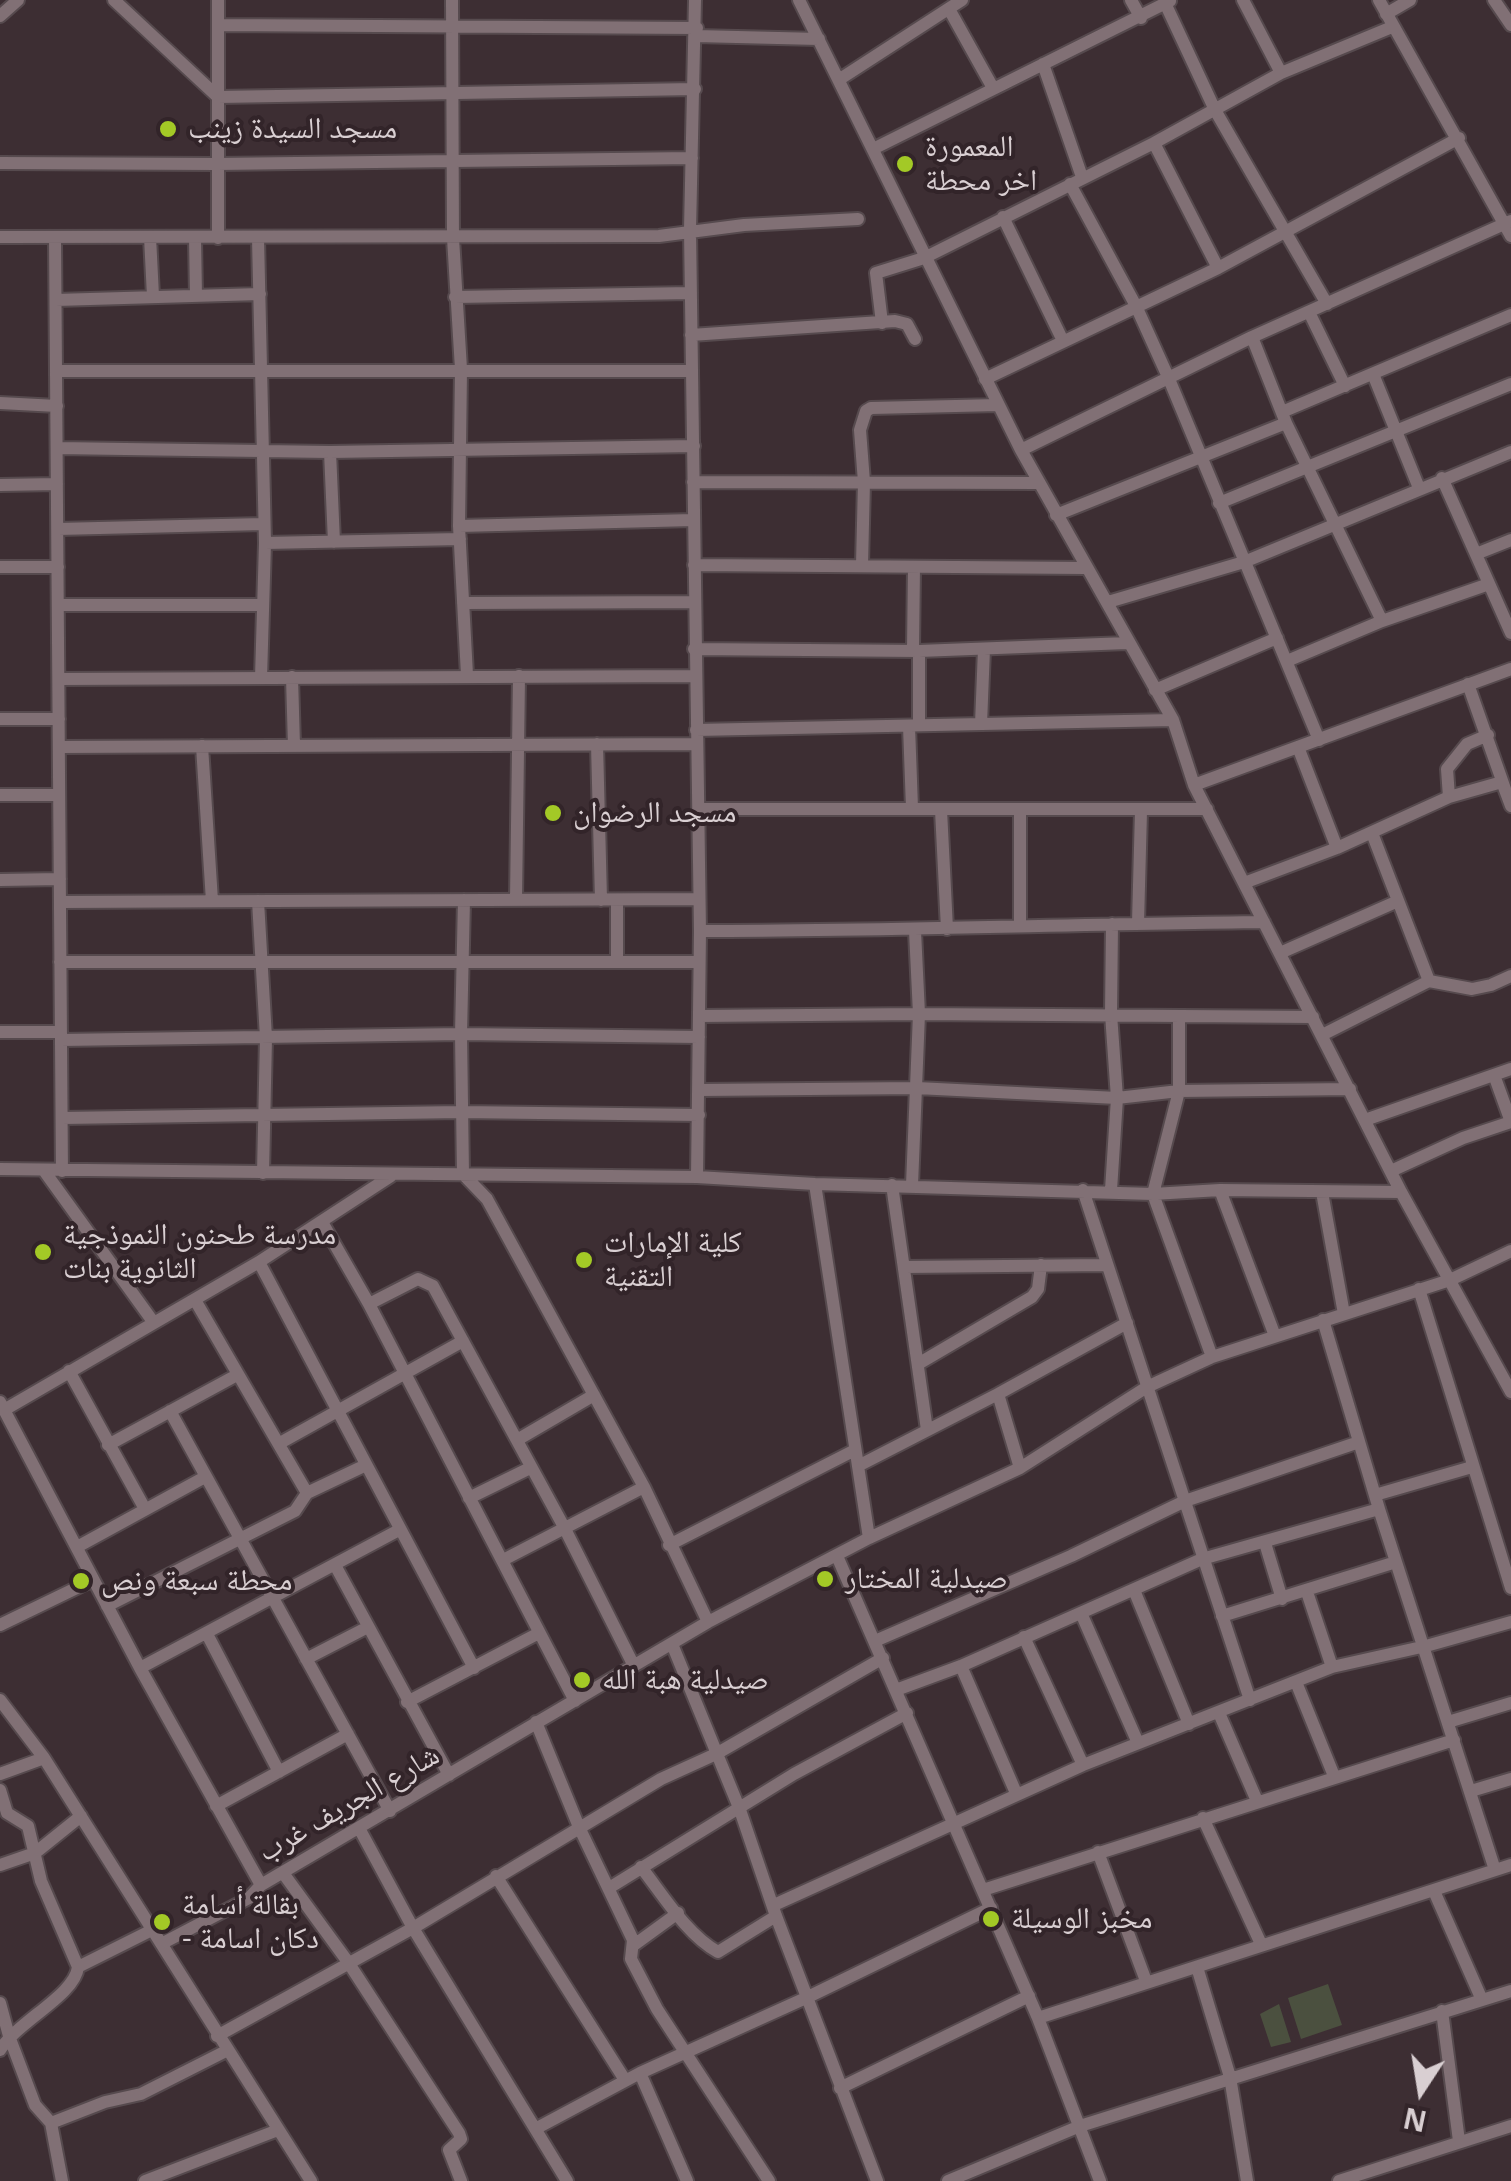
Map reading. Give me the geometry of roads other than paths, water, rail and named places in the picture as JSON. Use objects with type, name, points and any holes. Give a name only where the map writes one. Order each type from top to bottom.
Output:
[{"type":"street","points":[[0,16],[18,0]]},
{"type":"street","points":[[114,0],[218,97],[694,88]]},
{"type":"street","points":[[218,0],[218,238]]},
{"type":"street","points":[[452,0],[453,238],[462,368],[460,532],[467,675]]},
{"type":"street","points":[[695,0],[690,293],[700,931],[697,1177]]},
{"type":"street","points":[[799,0],[1021,450],[1172,720],[1194,785],[1401,1192],[1511,1392]]},
{"type":"street","points":[[840,79],[962,0]]},
{"type":"street","points":[[1130,0],[1141,18]]},
{"type":"street","points":[[1242,0],[1281,74]]},
{"type":"street","points":[[1021,450],[1252,337],[1509,227],[1379,0]]},
{"type":"street","points":[[882,323],[876,273],[924,258],[1154,143],[1389,21],[1410,0]]},
{"type":"street","points":[[1494,0],[1510,20]]},
{"type":"street","points":[[875,148],[1168,2],[1214,110],[1327,304]]},
{"type":"street","points":[[949,8],[993,88]]},
{"type":"street","points":[[218,25],[696,32],[820,40]]},
{"type":"street","points":[[1043,64],[1076,180],[1169,378],[1319,740]]},
{"type":"street","points":[[985,379],[1218,268],[1459,138]]},
{"type":"street","points":[[1154,143],[1218,268]]},
{"type":"street","points":[[0,163],[692,158]]},
{"type":"street","points":[[1003,217],[1063,341]]},
{"type":"street","points":[[0,237],[659,236],[690,230],[858,219]]},
{"type":"street","points":[[150,237],[153,296]]},
{"type":"street","points":[[56,238],[62,1171]]},
{"type":"street","points":[[195,238],[196,296]]},
{"type":"street","points":[[258,238],[265,542],[262,678]]},
{"type":"street","points":[[455,297],[690,293]]},
{"type":"street","points":[[56,300],[260,294]]},
{"type":"street","points":[[1309,312],[1345,386]]},
{"type":"street","points":[[1056,515],[1200,458],[1345,386],[1511,314]]},
{"type":"street","points":[[691,335],[882,323],[907,324],[915,339]]},
{"type":"street","points":[[1252,337],[1284,417],[1382,621]]},
{"type":"street","points":[[56,371],[692,371]]},
{"type":"street","points":[[1374,374],[1419,488]]},
{"type":"street","points":[[1219,503],[1511,384]]},
{"type":"street","points":[[0,403],[57,406]]},
{"type":"street","points":[[862,566],[864,482],[860,430],[866,411],[998,405]]},
{"type":"street","points":[[57,448],[330,452],[694,446]]},
{"type":"street","points":[[330,452],[334,542]]},
{"type":"street","points":[[1108,602],[1244,562],[1511,452]]},
{"type":"street","points":[[1442,478],[1511,633]]},
{"type":"street","points":[[694,482],[1039,483]]},
{"type":"street","points":[[0,484],[57,484]]},
{"type":"street","points":[[265,542],[334,542],[693,520]]},
{"type":"street","points":[[58,529],[263,524]]},
{"type":"street","points":[[1476,554],[1511,540]]},
{"type":"street","points":[[694,565],[1086,568]]},
{"type":"street","points":[[0,566],[58,567]]},
{"type":"street","points":[[912,808],[914,568]]},
{"type":"street","points":[[1286,660],[1382,621],[1490,584]]},
{"type":"street","points":[[463,603],[694,602]]},
{"type":"street","points":[[58,606],[264,605]]},
{"type":"street","points":[[1156,690],[1277,638]]},
{"type":"street","points":[[694,648],[916,650],[1127,643]]},
{"type":"street","points":[[981,724],[984,649]]},
{"type":"street","points":[[1194,785],[1511,669]]},
{"type":"street","points":[[516,900],[519,676]]},
{"type":"street","points":[[58,679],[694,676]]},
{"type":"street","points":[[292,677],[294,746]]},
{"type":"street","points":[[1468,684],[1511,806]]},
{"type":"street","points":[[0,720],[59,719]]},
{"type":"street","points":[[59,746],[596,744],[914,725],[1172,720]]},
{"type":"street","points":[[1449,797],[1447,769],[1468,744],[1488,735]]},
{"type":"street","points":[[596,744],[601,900]]},
{"type":"street","points":[[202,746],[212,901]]},
{"type":"street","points":[[1298,747],[1337,848]]},
{"type":"street","points":[[1244,883],[1337,848],[1449,797],[1502,782]]},
{"type":"street","points":[[0,795],[59,795]]},
{"type":"street","points":[[698,809],[1207,810]]},
{"type":"street","points":[[941,810],[946,928]]},
{"type":"street","points":[[1020,810],[1020,924]]},
{"type":"street","points":[[1138,923],[1141,811]]},
{"type":"street","points":[[1372,833],[1429,981]]},
{"type":"street","points":[[0,880],[60,880]]},
{"type":"street","points":[[60,902],[699,899]]},
{"type":"street","points":[[464,900],[460,1034],[463,1174],[486,1199],[594,1394],[708,1622]]},
{"type":"street","points":[[617,900],[618,962]]},
{"type":"street","points":[[258,901],[266,1038],[263,1173]]},
{"type":"street","points":[[1280,954],[1398,901]]},
{"type":"street","points":[[700,931],[915,931],[1020,924],[1264,922]]},
{"type":"street","points":[[1111,1190],[1117,1098],[1111,1014],[1112,924]]},
{"type":"street","points":[[912,1185],[919,1014],[915,931]]},
{"type":"street","points":[[60,962],[699,962]]},
{"type":"street","points":[[1324,1034],[1429,981],[1472,988],[1511,976]]},
{"type":"street","points":[[699,1016],[1313,1017]]},
{"type":"street","points":[[1179,1016],[1179,1091],[1153,1194],[1212,1357]]},
{"type":"street","points":[[0,1032],[266,1038],[460,1034],[699,1037]]},
{"type":"street","points":[[1366,1120],[1511,1068]]},
{"type":"street","points":[[1391,1171],[1510,1114],[1494,1074]]},
{"type":"street","points":[[700,1090],[918,1088],[1117,1098],[1179,1091],[1350,1089]]},
{"type":"street","points":[[62,1118],[462,1112],[700,1114]]},
{"type":"street","points":[[0,1169],[697,1177],[1153,1194],[1220,1190],[1401,1192]]},
{"type":"street","points":[[46,1172],[154,1324]]},
{"type":"street","points":[[3,1412],[260,1262],[393,1175]]},
{"type":"street","points":[[815,1184],[868,1538]]},
{"type":"street","points":[[892,1185],[928,1430]]},
{"type":"street","points":[[1083,1190],[1250,1700]]},
{"type":"street","points":[[1220,1190],[1275,1336]]},
{"type":"street","points":[[1322,1192],[1344,1314]]},
{"type":"street","points":[[322,1222],[370,1304],[574,1701]]},
{"type":"street","name":"شارع الجريف غرب","points":[[3,1412],[261,1885],[708,1622],[868,1538],[1020,1468],[1147,1387],[1212,1357],[1450,1280],[1511,1251]]},
{"type":"street","points":[[260,1262],[474,1668]]},
{"type":"street","points":[[904,1267],[1107,1264]]},
{"type":"street","points":[[918,1364],[1032,1297],[1038,1289],[1041,1265]]},
{"type":"street","points":[[370,1304],[418,1279],[433,1286],[564,1527],[634,1666]]},
{"type":"street","points":[[1419,1289],[1511,1588]]},
{"type":"street","points":[[195,1300],[307,1493]]},
{"type":"street","points":[[1323,1320],[1495,1870]]},
{"type":"street","points":[[858,1466],[1127,1323]]},
{"type":"street","points":[[280,1443],[462,1341]]},
{"type":"street","points":[[69,1371],[144,1509]]},
{"type":"street","points":[[108,1446],[237,1375]]},
{"type":"street","points":[[517,1440],[594,1394]]},
{"type":"street","points":[[998,1394],[1020,1468]]},
{"type":"street","points":[[170,1410],[390,1811]]},
{"type":"street","points":[[875,1640],[1071,1556],[1186,1500],[1359,1442]]},
{"type":"street","points":[[669,1544],[856,1450]]},
{"type":"street","points":[[107,1606],[295,1511],[307,1493],[366,1465]]},
{"type":"street","points":[[896,1690],[961,1666],[1202,1559],[1265,1544],[1472,1467]]},
{"type":"street","points":[[469,1498],[530,1468]]},
{"type":"street","points":[[76,1547],[205,1477]]},
{"type":"street","points":[[503,1560],[644,1488]]},
{"type":"street","points":[[140,1668],[399,1530]]},
{"type":"street","points":[[1265,1544],[1282,1599]]},
{"type":"street","points":[[836,1556],[1029,1996],[1100,2181]]},
{"type":"street","points":[[1222,1616],[1396,1562]]},
{"type":"street","points":[[336,1565],[449,1775]]},
{"type":"street","points":[[0,1625],[93,1580]]},
{"type":"street","points":[[1134,1590],[1188,1724]]},
{"type":"street","points":[[1307,1592],[1332,1667]]},
{"type":"street","points":[[1081,1613],[1138,1744]]},
{"type":"street","points":[[641,1866],[708,1947],[718,1952],[774,1910],[953,1821],[1082,1765],[1332,1667],[1511,1622]]},
{"type":"street","points":[[306,1659],[368,1628]]},
{"type":"street","points":[[407,1702],[538,1633]]},
{"type":"street","points":[[207,1634],[279,1772]]},
{"type":"street","points":[[1024,1637],[1082,1765]]},
{"type":"street","points":[[672,1644],[740,1810],[877,2181]]},
{"type":"street","points":[[217,2036],[413,1928],[578,1826],[661,1779],[716,1754],[883,1658]]},
{"type":"street","points":[[961,1666],[1016,1794]]},
{"type":"street","points":[[1296,1682],[1334,1776]]},
{"type":"street","points":[[0,1700],[44,1758],[309,2178],[291,2181]]},
{"type":"street","points":[[1448,1722],[1511,1704]]},
{"type":"street","points":[[609,1888],[794,1774],[907,1713]]},
{"type":"street","points":[[1219,1713],[1257,1801]]},
{"type":"street","points":[[536,1722],[578,1826],[634,1945],[634,1969],[768,2181]]},
{"type":"street","points":[[216,1806],[348,1734]]},
{"type":"street","points":[[984,1890],[1454,1740]]},
{"type":"street","points":[[0,1774],[44,1758]]},
{"type":"street","points":[[1470,1791],[1511,1779]]},
{"type":"street","points":[[0,1790],[6,1813],[28,1826],[41,1881],[78,1967],[73,1982],[9,2036],[0,2050]]},
{"type":"street","points":[[0,1865],[36,1854],[81,1816]]},
{"type":"street","points":[[1203,1818],[1261,1944]]},
{"type":"street","points":[[359,1828],[413,1928],[567,2181]]},
{"type":"street","points":[[1098,1852],[1146,1981]]},
{"type":"street","points":[[1038,2018],[1511,1865]]},
{"type":"street","points":[[283,1873],[348,1962],[460,2133],[461,2138],[449,2150],[462,2181]]},
{"type":"street","points":[[496,1876],[626,2080]]},
{"type":"street","points":[[163,1944],[249,1898],[261,1885]]},
{"type":"street","points":[[1434,1891],[1482,2000]]},
{"type":"street","points":[[538,2128],[640,2072],[808,1998],[991,1908]]},
{"type":"street","points":[[634,1945],[678,1913]]},
{"type":"street","points":[[78,1967],[154,1929]]},
{"type":"street","points":[[1197,1967],[1230,2078],[1248,2181]]},
{"type":"street","points":[[948,2181],[981,2174],[1080,2126],[1511,1992]]},
{"type":"street","points":[[840,2088],[1029,1996]]},
{"type":"street","points":[[0,2003],[36,2105],[51,2123],[62,2181]]},
{"type":"street","points":[[1442,2011],[1460,2141]]},
{"type":"street","points":[[51,2123],[105,2102],[141,2094],[226,2051]]},
{"type":"street","points":[[640,2072],[687,2181]]},
{"type":"street","points":[[1339,2181],[1511,2126]]},
{"type":"street","points":[[145,2181],[278,2130]]},
{"type":"place","name":"مسجد السيدة زينب","points":[[168,129]]},
{"type":"place","name":"المعمورة اخر محطة","points":[[905,164]]},
{"type":"place","name":"مسجد الرضوان","points":[[553,813]]},
{"type":"place","name":"مدرسة طحنون النموذجية الثانوية بنات","points":[[43,1252]]},
{"type":"place","name":"كلية الإمارات التقنية","points":[[584,1260]]},
{"type":"place","name":"صيدلية المختار","points":[[825,1579]]},
{"type":"place","name":"محطة سبعة ونص","points":[[81,1581]]},
{"type":"place","name":"صيدلية هبة الله","points":[[582,1680]]},
{"type":"place","name":"مخبز الوسيلة","points":[[991,1919]]},
{"type":"place","name":"بقالة أسامة - دكان اسامة","points":[[162,1922]]}]
